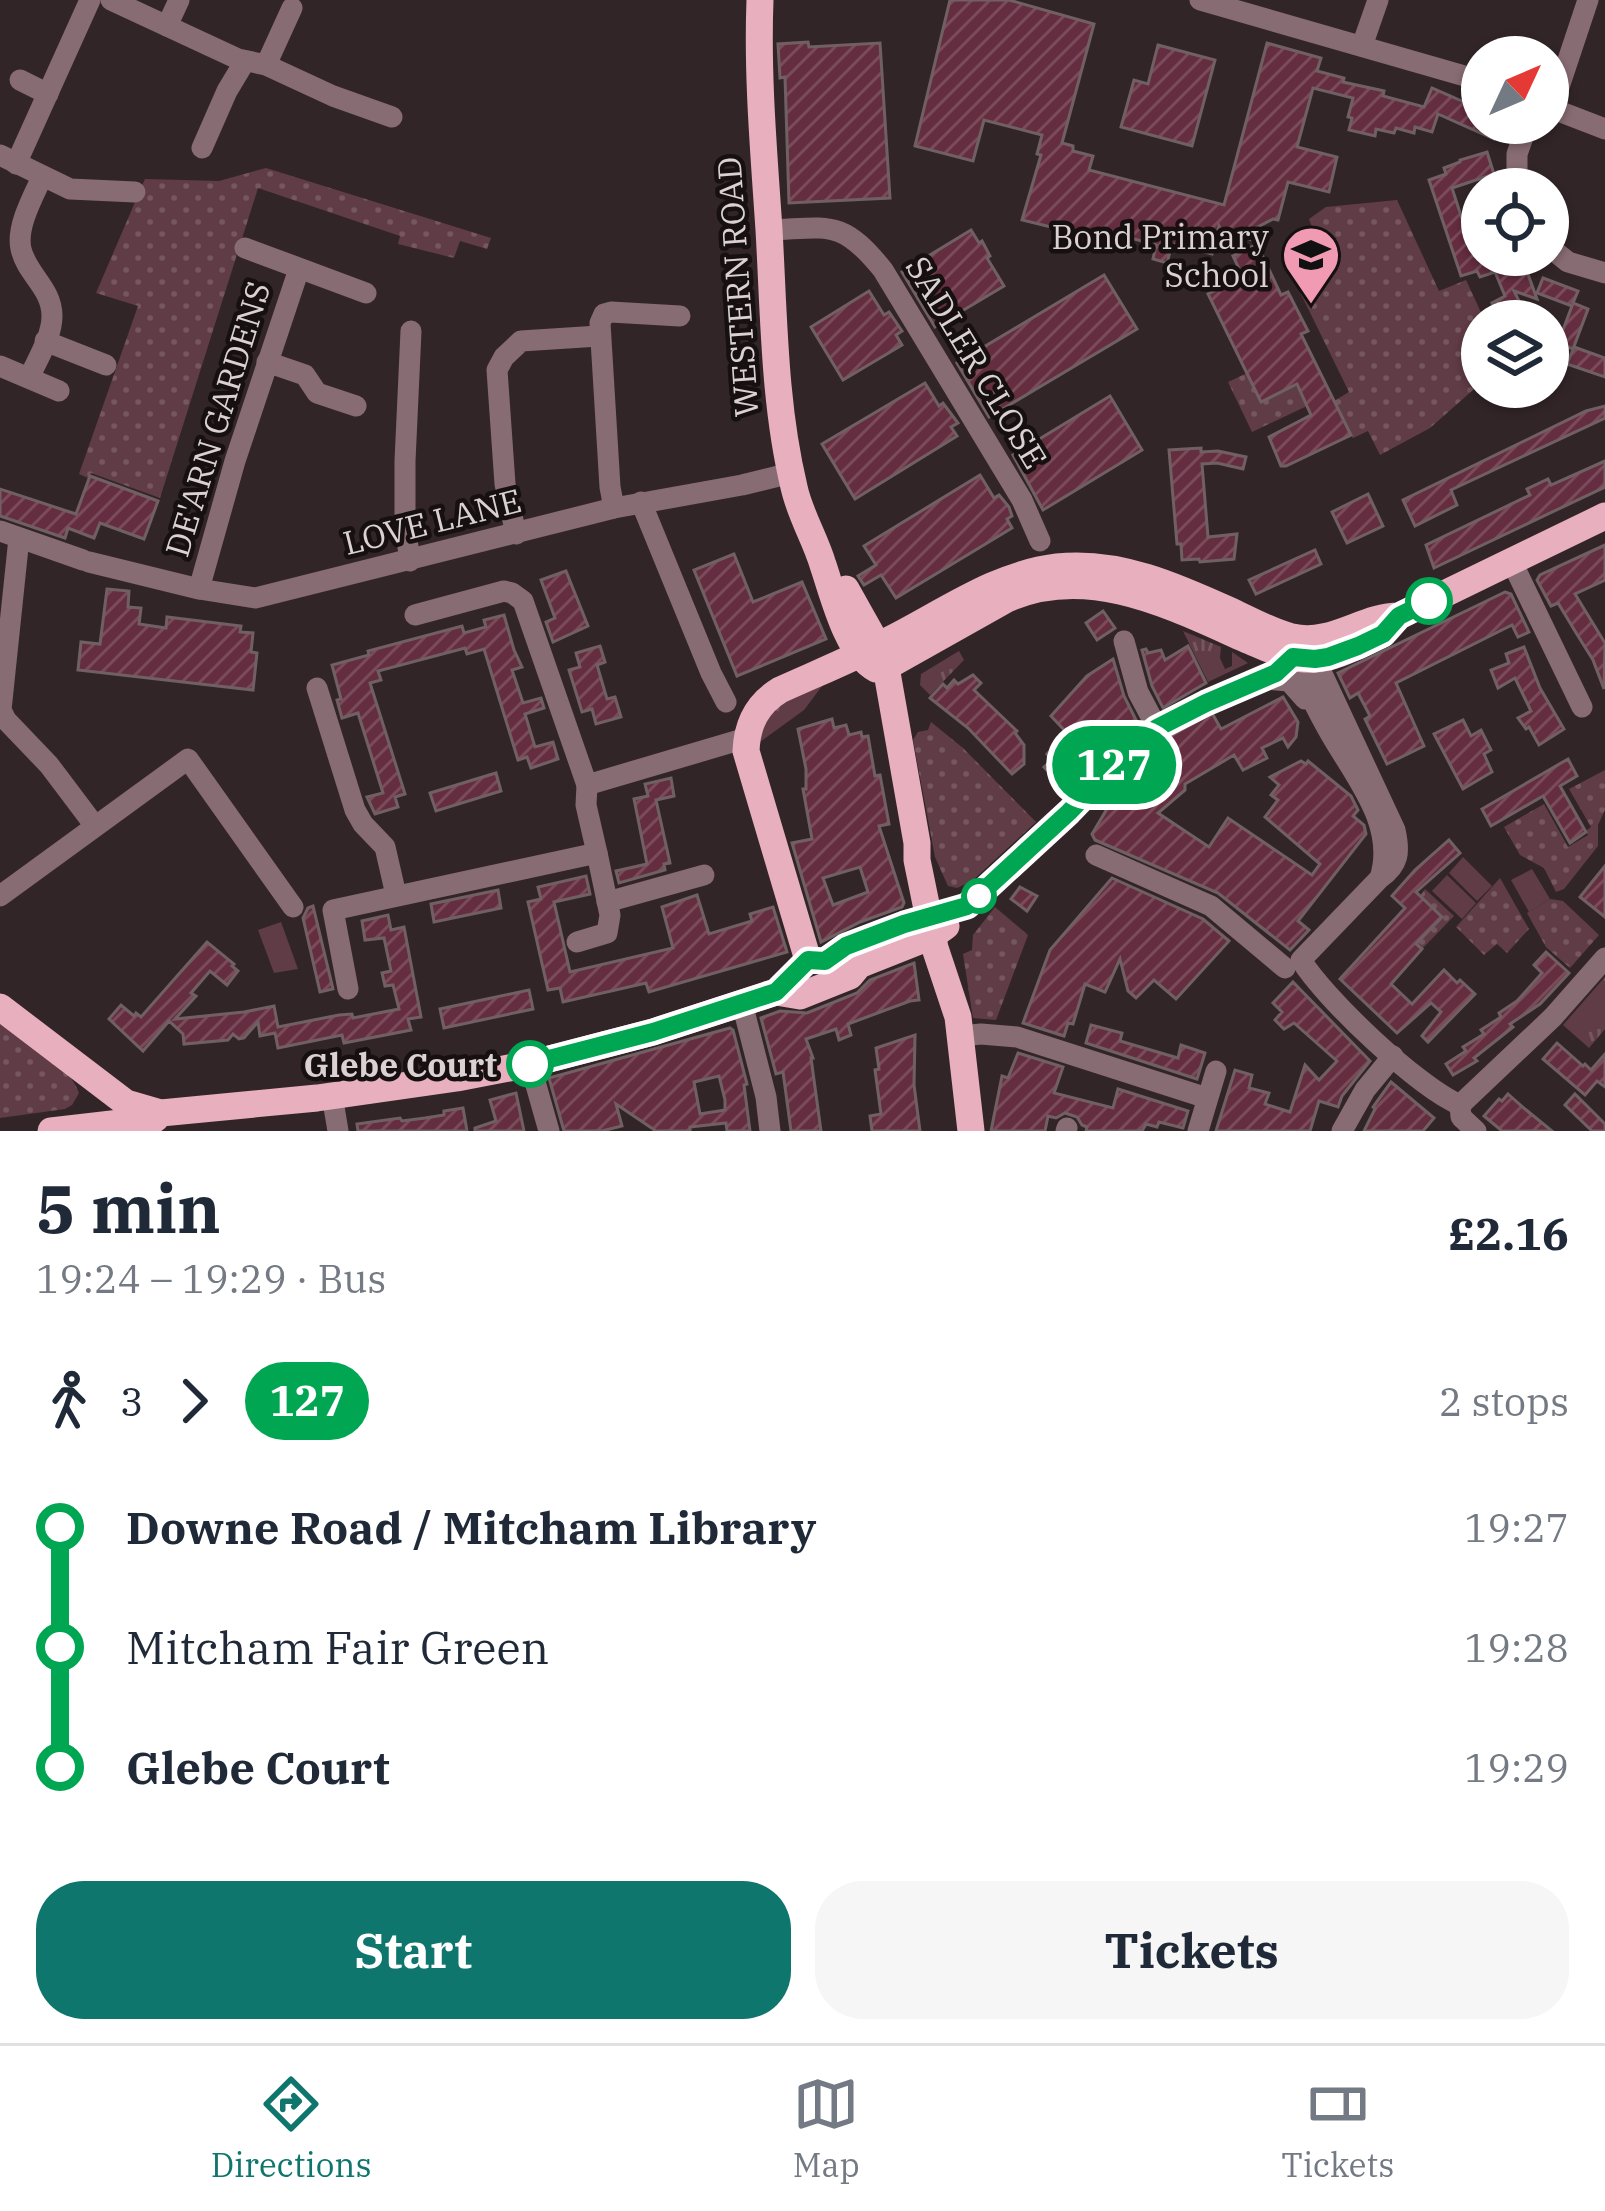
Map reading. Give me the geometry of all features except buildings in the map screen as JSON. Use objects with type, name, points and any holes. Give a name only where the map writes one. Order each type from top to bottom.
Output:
[{"type":"main road","name":"WESTERN ROAD","points":[[760,0],[759,64],[776,353],[791,472],[799,506],[823,563],[848,592],[875,656],[937,923],[959,990],[970,1131]]},
{"type":"main road","points":[[816,960],[754,783],[746,738],[768,697],[875,656],[1013,576],[1065,566],[1098,566],[1142,575],[1275,631],[1303,652],[1344,652],[1383,634],[1399,616],[1605,516]]},
{"type":"main road","points":[[0,1007],[158,1124],[530,1064],[742,1004],[776,992],[816,960],[846,946],[937,923]]},
{"type":"main road","points":[[776,992],[800,996],[850,976],[859,965],[937,923]]},
{"type":"main road","points":[[816,960],[859,965]]},
{"type":"main road","points":[[52,1131],[82,1107],[88,1095],[74,1064]]},
{"type":"main road","points":[[52,1131],[155,1119],[158,1124]]},
{"type":"street","points":[[90,0],[48,94],[8,159],[70,190],[135,192]]},
{"type":"street","points":[[111,0],[392,117]]},
{"type":"street","points":[[167,26],[178,0]]},
{"type":"street","points":[[1200,0],[1461,75]]},
{"type":"street","points":[[1363,46],[1378,0]]},
{"type":"street","points":[[1569,54],[1588,0]]},
{"type":"street","points":[[202,148],[227,92],[255,63],[292,8]]},
{"type":"street","points":[[20,80],[48,94]]},
{"type":"street","points":[[1569,115],[1605,128]]},
{"type":"street","points":[[29,378],[52,326],[53,311],[48,293],[21,249],[21,232],[42,177]]},
{"type":"street","name":"SADLER CLOSE","points":[[769,230],[826,226],[858,242],[876,261],[1022,500],[1040,542]]},
{"type":"street","name":"DE'ARN GARDENS","points":[[245,248],[365,293]]},
{"type":"street","points":[[1569,262],[1605,273]]},
{"type":"street","name":"DE'ARN GARDENS","points":[[199,589],[298,268]]},
{"type":"street","points":[[614,508],[600,323],[611,312],[680,316]]},
{"type":"street","points":[[410,562],[405,461],[411,331]]},
{"type":"street","points":[[516,534],[505,484],[497,370],[521,341],[599,336]]},
{"type":"street","points":[[45,341],[106,364]]},
{"type":"street","points":[[267,362],[305,375],[317,393],[356,406]]},
{"type":"street","points":[[0,366],[59,391]]},
{"type":"street","name":"LOVE LANE","points":[[10,534],[86,561],[255,598],[614,508],[791,472]]},
{"type":"street","points":[[641,502],[726,701]]},
{"type":"street","points":[[10,534],[1,710],[95,826]]},
{"type":"street","points":[[1511,560],[1582,707]]},
{"type":"street","points":[[416,615],[504,591],[523,601],[587,785],[586,805],[610,915],[607,933],[577,942]]},
{"type":"street","points":[[1124,641],[1138,692],[1157,728]]},
{"type":"street","points":[[1303,652],[1327,728],[1358,780],[1386,845],[1380,878]]},
{"type":"street","points":[[1303,652],[1395,830],[1399,847],[1396,863],[1301,960],[1318,985],[1393,1056],[1433,1090],[1460,1105]]},
{"type":"street","points":[[1265,679],[1289,680],[1297,687],[1336,754],[1358,780]]},
{"type":"street","points":[[317,688],[355,810],[385,847],[396,895]]},
{"type":"street","points":[[587,785],[746,738]]},
{"type":"street","points":[[0,896],[188,759],[292,907]]},
{"type":"street","points":[[348,988],[333,910],[597,853]]},
{"type":"street","points":[[1096,855],[1211,906],[1285,968]]},
{"type":"street","points":[[607,902],[704,875]]},
{"type":"street","points":[[1460,1105],[1553,1017],[1605,958]]},
{"type":"street","points":[[742,1004],[770,1131]]},
{"type":"street","points":[[959,1024],[1207,1098]]},
{"type":"street","points":[[1342,1131],[1365,1090],[1393,1056]]},
{"type":"street","points":[[530,1064],[548,1131]]},
{"type":"street","points":[[1198,1131],[1216,1071]]},
{"type":"street","points":[[332,1095],[338,1131]]},
{"type":"street","points":[[1460,1105],[1461,1117],[1477,1131]]},
{"type":"green space","points":[[266,168],[491,238],[487,249],[460,241],[454,258],[398,244],[400,236],[258,188],[160,498],[91,473],[88,478],[79,474],[138,306],[96,293],[145,179],[219,181]]},
{"type":"green space","points":[[1397,200],[1439,291],[1466,280],[1475,300],[1461,300],[1461,401],[1430,428],[1380,455],[1368,431],[1353,438],[1334,401],[1349,392],[1299,290],[1291,254],[1320,249],[1309,219],[1326,207]]},
{"type":"green space","points":[[1247,373],[1261,401],[1301,382],[1307,406],[1252,432],[1228,382]]},
{"type":"green space","points":[[1183,631],[1221,647],[1225,669],[1232,666],[1232,652],[1248,663],[1208,682]]},
{"type":"green space","points":[[959,651],[964,660],[930,695],[920,685],[921,674]]},
{"type":"green space","points":[[825,682],[804,710],[757,744],[771,709]]},
{"type":"green space","points":[[931,722],[1036,822],[972,881],[957,888],[948,886],[935,857],[913,740]]},
{"type":"green space","points":[[1605,770],[1605,810],[1598,825],[1598,846],[1564,889],[1556,892],[1544,868],[1520,855],[1504,827],[1544,804],[1568,847],[1588,835],[1591,827],[1569,789]]},
{"type":"green space","points":[[1463,857],[1492,886],[1477,901],[1449,873]]},
{"type":"green space","points":[[1532,869],[1550,899],[1529,912],[1511,880]]},
{"type":"green space","points":[[1447,875],[1476,903],[1462,919],[1432,891]]},
{"type":"green space","points":[[1500,878],[1529,929],[1507,953],[1497,944],[1484,955],[1456,927]]},
{"type":"green space","points":[[1425,889],[1454,916],[1422,949],[1415,942],[1442,917],[1420,896]]},
{"type":"green space","points":[[1550,899],[1563,901],[1599,935],[1570,968],[1546,947],[1527,913]]},
{"type":"green space","points":[[995,907],[1028,935],[996,1020],[973,1018],[963,954],[972,950],[973,935]]},
{"type":"green space","points":[[281,922],[298,969],[274,973],[258,930]]},
{"type":"green space","points":[[1605,977],[1605,1029],[1589,1048],[1563,1025]]},
{"type":"green space","points":[[0,1020],[66,1071],[79,1093],[72,1105],[0,1118]]},
{"type":"bus line","name":"127","points":[[530,1064],[653,1032],[776,992],[808,960],[825,961],[846,946],[967,906],[1157,728],[1265,679],[1293,657],[1328,657],[1358,646],[1429,601]]},
{"type":"place","name":"Bond Primary School","points":[[1311,306]]},
{"type":"place","name":"Glebe Court","points":[[530,1064]]}]
